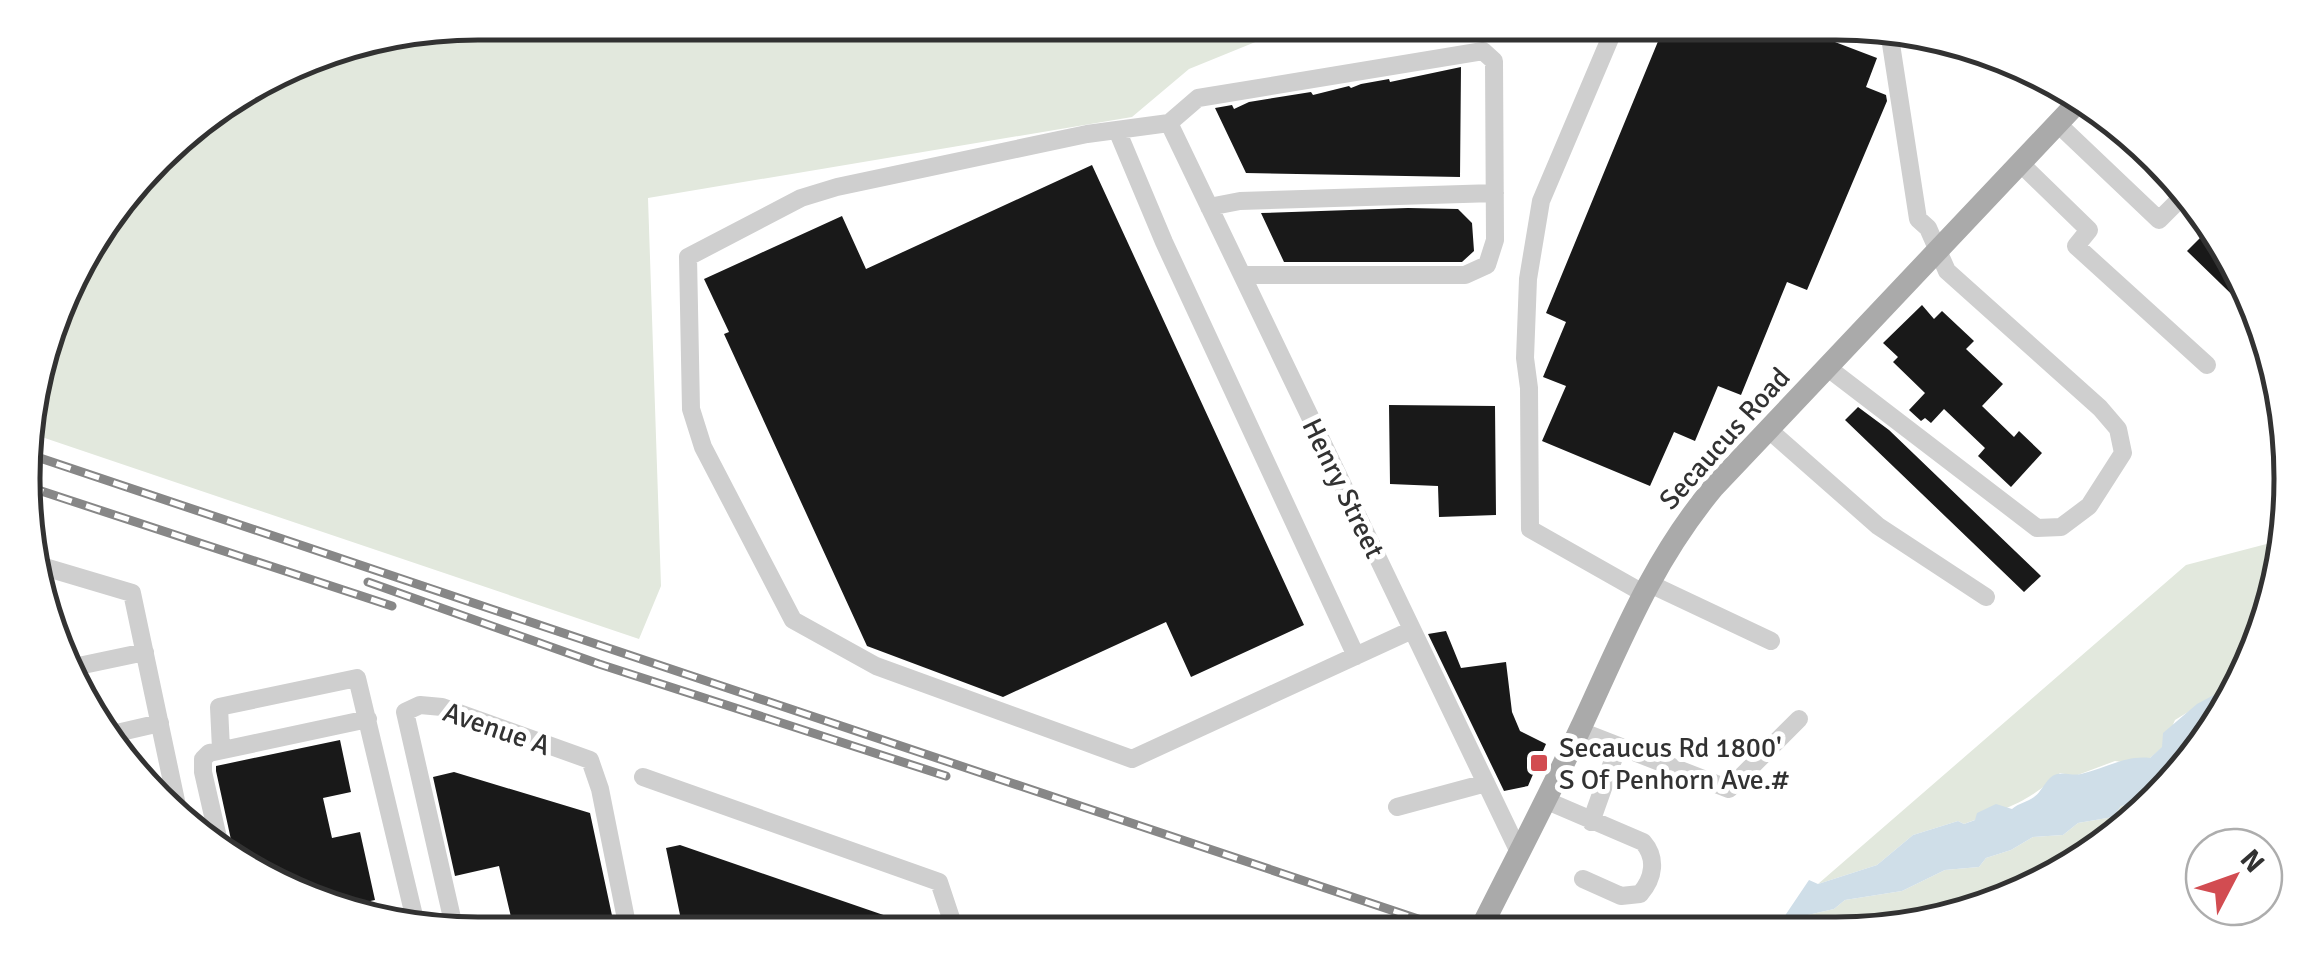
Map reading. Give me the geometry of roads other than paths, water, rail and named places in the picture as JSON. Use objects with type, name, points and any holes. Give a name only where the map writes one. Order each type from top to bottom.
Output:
[{"type":"main road","name":"Secaucus Road","points":[[1486,917],[1580,731],[1599,667],[1684,523],[2071,109]]},
{"type":"street","points":[[1609,40],[1541,201],[1528,279],[1525,358],[1530,388],[1530,529],[1646,588],[1771,641]]},
{"type":"street","points":[[1828,368],[2037,528],[2061,527],[2088,506],[2123,453],[2118,429],[2100,408],[1947,272],[1928,228],[1918,219],[1891,44]]},
{"type":"street","points":[[1242,275],[1465,275],[1488,265],[1495,240],[1494,61],[1483,51],[1198,98],[1169,123],[1116,130],[800,198],[688,257],[690,409],[703,447],[793,620],[876,666],[1132,760],[1412,630]]},
{"type":"street","name":"Henry Street","points":[[1169,123],[1519,852]]},
{"type":"street","points":[[2058,124],[2159,220],[2176,203]]},
{"type":"street","points":[[1116,130],[1356,656]]},
{"type":"street","points":[[2020,163],[2089,230],[2076,246],[2207,365]]},
{"type":"street","points":[[1209,207],[1254,200],[1495,193]]},
{"type":"street","points":[[1769,430],[1878,526],[1986,596]]},
{"type":"street","points":[[49,568],[132,594],[175,795]]},
{"type":"street","points":[[82,665],[145,652]]},
{"type":"street","points":[[222,749],[220,707],[357,678],[413,912]]},
{"type":"street","name":"Avenue A","points":[[452,916],[405,712],[420,705],[442,707],[590,760],[600,790],[626,917]]},
{"type":"street","points":[[217,830],[203,759],[222,749],[368,719]]},
{"type":"street","points":[[1580,731],[1730,789],[1799,719]]},
{"type":"street","points":[[122,733],[161,729]]},
{"type":"street","points":[[1591,822],[1618,746]]},
{"type":"street","points":[[644,777],[939,882],[951,917]]},
{"type":"street","points":[[1397,807],[1486,783]]},
{"type":"street","points":[[1545,800],[1643,842],[1652,852],[1652,869],[1640,894],[1621,896],[1583,879]]},
{"type":"railway","points":[[41,458],[1412,917]]},
{"type":"railway","points":[[40,491],[392,606]]},
{"type":"railway","points":[[368,582],[599,664],[946,776]]},
{"type":"place","name":"Secaucus Rd 1800' S Of Penhorn Ave.#","points":[[1539,763]]}]
